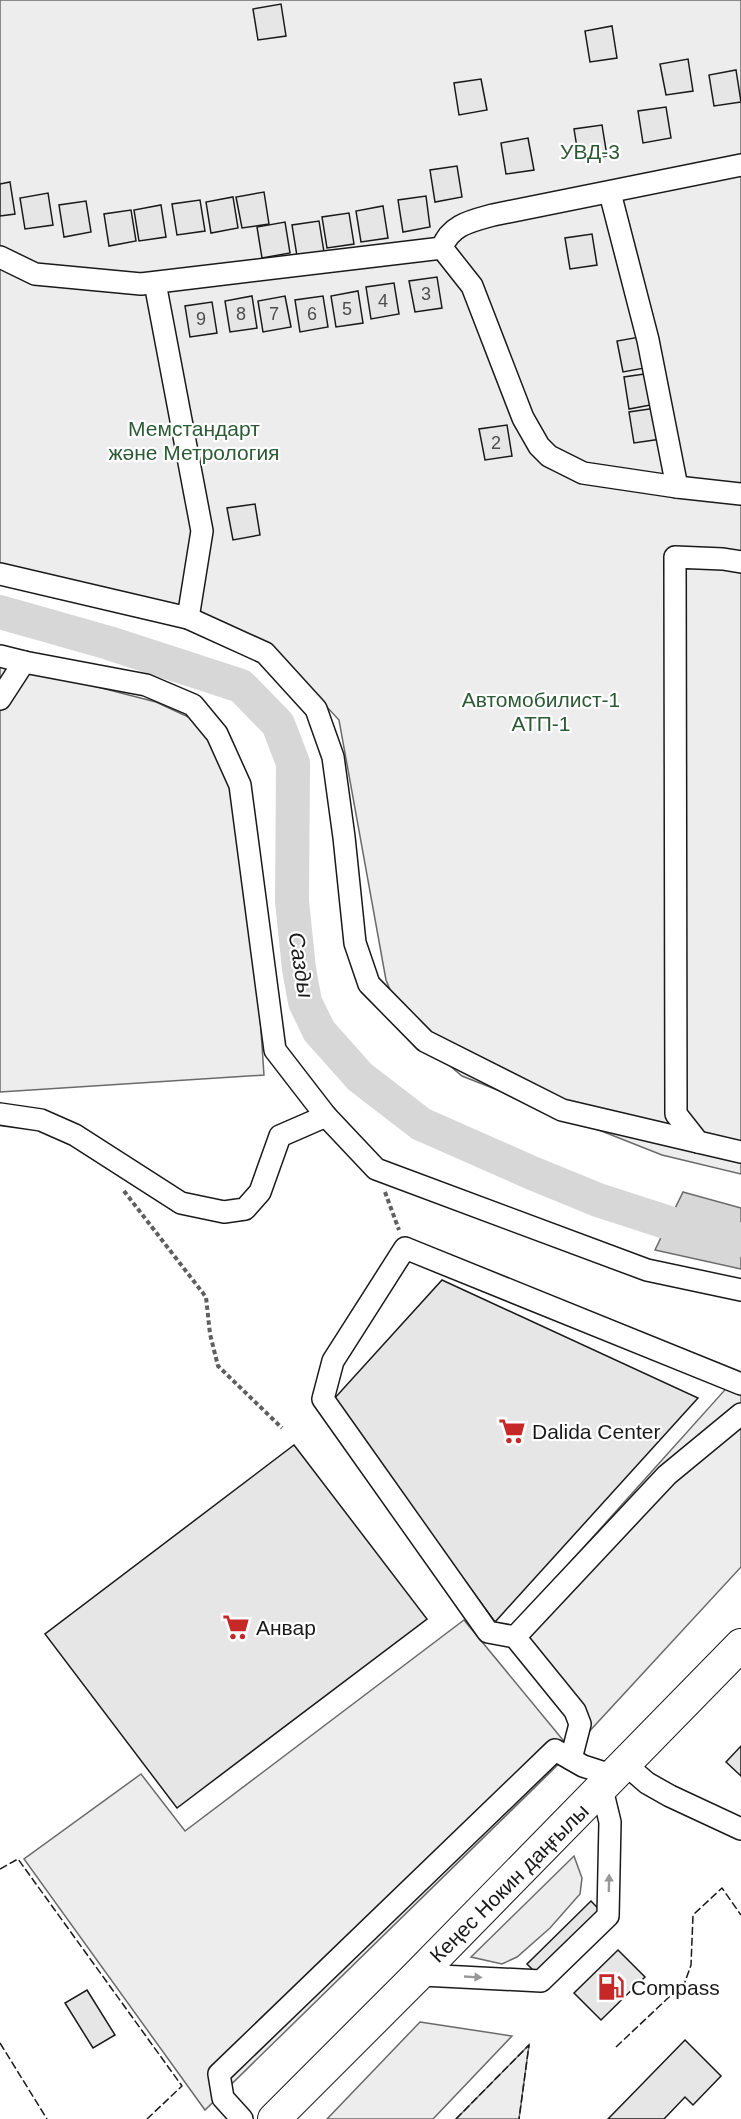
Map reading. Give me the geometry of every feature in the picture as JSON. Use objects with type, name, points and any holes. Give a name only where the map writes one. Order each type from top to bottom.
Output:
[{"type":"highway","name":"Кеңес Нокин даңғылы","points":[[274,2119],[741,1646]]},
{"type":"street","points":[[442,248],[446,237],[461,224],[494,215],[741,165]]},
{"type":"street","points":[[610,193],[648,340],[677,487]]},
{"type":"street","points":[[0,257],[35,274],[141,284],[442,248]]},
{"type":"street","points":[[442,248],[472,286],[523,418],[539,446],[549,456],[583,473],[741,494]]},
{"type":"street","points":[[155,283],[202,531],[188,618]]},
{"type":"street","points":[[698,1142],[676,1114],[675,557],[741,562]]},
{"type":"street","points":[[0,574],[188,618],[265,653],[316,709],[333,757],[355,943],[369,984],[425,1041],[562,1110],[741,1152]]},
{"type":"street","points":[[0,656],[146,685],[193,705],[217,734],[240,785],[275,1050],[326,1116],[376,1169],[647,1270],[741,1290]]},
{"type":"street","points":[[0,699],[24,662]]},
{"type":"street","points":[[0,1114],[41,1120],[75,1135],[181,1203],[224,1212],[245,1209],[260,1192],[280,1136],[326,1116]]},
{"type":"street","points":[[571,1759],[579,1724],[575,1711],[515,1637],[488,1632],[323,1399],[333,1361],[405,1248],[741,1384]]},
{"type":"street","points":[[515,1637],[667,1475],[741,1414]]},
{"type":"street","points":[[242,2119],[223,2098],[219,2074],[555,1750],[583,1766],[647,1783],[741,1829]]},
{"type":"street","points":[[415,1978],[422,1974],[541,1981],[608,1916],[610,1822],[614,1776]]},
{"type":"path","points":[[376,1169],[405,1248]]},
{"type":"path","points":[[120,1186],[206,1297],[210,1334],[218,1366],[282,1428]]},
{"type":"shaded area","points":[[0,0],[741,0],[741,1174],[662,1155],[462,1076],[406,1028],[386,980],[339,720],[290,667],[228,629],[0,576]]},
{"type":"shaded area","points":[[0,662],[156,702],[210,727],[246,810],[264,1075],[0,1092]]},
{"type":"shaded area","points":[[683,1192],[741,1208],[741,1269],[655,1250]]},
{"type":"shaded area","points":[[741,1372],[741,1567],[585,1736],[504,1636]]},
{"type":"shaded area","points":[[464,1620],[572,1751],[205,2110],[24,1859],[141,1774],[185,1831]]},
{"type":"shaded area","points":[[574,1856],[582,1878],[580,1894],[550,1928],[517,1957],[502,1964],[471,1957]]},
{"type":"shaded area","points":[[420,2022],[512,2036],[433,2119],[327,2119]]},
{"type":"shaded area","points":[[529,2045],[519,2119],[456,2119]]},
{"type":"building","points":[[281,4],[286,36],[258,40],[253,9]]},
{"type":"building","points":[[612,26],[617,58],[590,62],[585,31]]},
{"type":"building","points":[[688,59],[693,91],[666,95],[660,64]]},
{"type":"building","points":[[736,70],[741,102],[714,106],[709,75]]},
{"type":"building","points":[[481,79],[487,110],[459,115],[454,83]]},
{"type":"building","points":[[666,107],[671,138],[643,143],[638,111]]},
{"type":"building","points":[[602,125],[607,156],[579,160],[574,129]]},
{"type":"building","points":[[528,138],[534,170],[506,174],[501,143]]},
{"type":"building","points":[[457,166],[462,197],[435,202],[430,170]]},
{"type":"building","points":[[10,182],[15,214],[0,216],[0,184]]},
{"type":"building","points":[[264,192],[269,224],[242,228],[236,197]]},
{"type":"building","points":[[48,193],[53,225],[25,229],[20,198]]},
{"type":"building","points":[[426,196],[430,227],[403,232],[398,200]]},
{"type":"building","points":[[233,197],[238,228],[211,233],[206,202]]},
{"type":"building","points":[[200,200],[205,231],[177,235],[172,204]]},
{"type":"building","points":[[86,201],[91,232],[64,237],[59,205]]},
{"type":"building","points":[[161,205],[166,237],[139,241],[134,210]]},
{"type":"building","points":[[383,206],[388,238],[361,242],[356,211]]},
{"type":"building","points":[[131,210],[136,241],[109,246],[104,214]]},
{"type":"building","points":[[349,213],[354,244],[327,248],[322,217]]},
{"type":"building","points":[[319,221],[324,252],[297,256],[292,225]]},
{"type":"building","points":[[285,222],[290,253],[262,258],[257,227]]},
{"type":"building","points":[[592,234],[597,265],[570,269],[565,238]]},
{"type":"building","points":[[437,277],[442,308],[415,312],[409,281]]},
{"type":"building","points":[[394,283],[399,314],[371,319],[366,287]]},
{"type":"building","points":[[358,291],[363,323],[336,327],[331,296]]},
{"type":"building","points":[[252,296],[257,328],[230,332],[225,301]]},
{"type":"building","points":[[285,296],[291,327],[263,332],[258,301]]},
{"type":"building","points":[[323,296],[328,327],[300,332],[295,300]]},
{"type":"building","points":[[212,302],[217,333],[190,337],[185,306]]},
{"type":"building","points":[[645,336],[650,367],[623,372],[617,341]]},
{"type":"building","points":[[651,373],[656,404],[629,409],[624,377]]},
{"type":"building","points":[[656,408],[661,439],[634,443],[629,412]]},
{"type":"building","points":[[507,425],[512,456],[485,460],[479,429]]},
{"type":"building","points":[[255,504],[260,535],[233,540],[227,508]]},
{"type":"building","name":"Dalida Center","points":[[442,1280],[698,1398],[495,1622],[333,1400]]},
{"type":"building","name":"Анвар","points":[[294,1445],[427,1619],[177,1808],[45,1634]]},
{"type":"building","points":[[741,1746],[741,1776],[726,1762]]},
{"type":"building","points":[[591,1901],[611,1922],[547,1984],[527,1964]]},
{"type":"building","points":[[618,1950],[645,1977],[601,2020],[574,1993]]},
{"type":"building","points":[[87,1990],[115,2035],[93,2048],[65,2003]]},
{"type":"building","points":[[685,2040],[721,2076],[693,2105],[685,2097],[664,2119],[608,2119]]},
{"type":"waterway","name":"Сазды","points":[[0,612],[109,643],[241,686],[278,724],[293,763],[292,901],[305,1002],[319,1031],[360,1077],[421,1124],[532,1173],[598,1200],[669,1223],[741,1240]]},
{"type":"fence","points":[[0,1869],[18,1859],[182,2086],[147,2119]]},
{"type":"fence","points":[[616,2047],[685,1982],[691,1965],[693,1915],[722,1888],[741,1915]]},
{"type":"fence","points":[[0,2043],[47,2119]]},
{"type":"fence","points":[[456,2119],[529,2045],[519,2119]]},
{"type":"place","name":"Dalida Center","points":[[512,1431]]},
{"type":"place","name":"Анвар","points":[[236,1627]]},
{"type":"place","name":"Compass","points":[[611,1987]]},
{"type":"park label","name":"УВД-3","points":[[590,151]]},
{"type":"park label","name":"Мемстандарт және Метрология","points":[[194,440]]},
{"type":"park label","name":"Автомобилист-1 АТП-1","points":[[541,711]]}]
